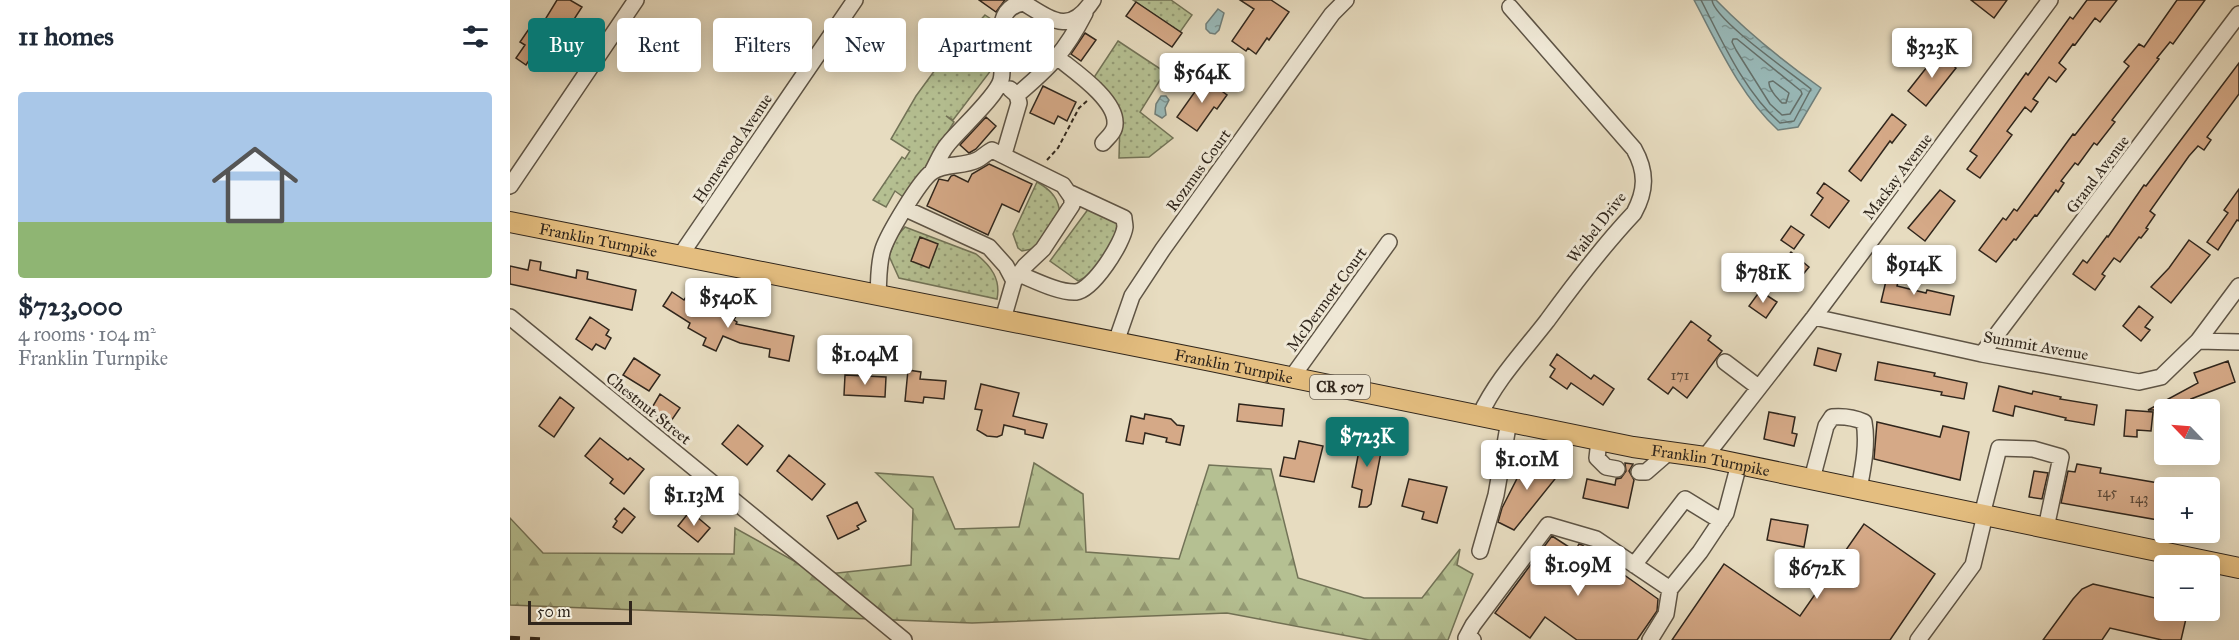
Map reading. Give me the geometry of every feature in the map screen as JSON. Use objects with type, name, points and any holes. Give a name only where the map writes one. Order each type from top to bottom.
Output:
[{"type":"main road","name":"Franklin Turnpike","points":[[510,222],[1292,377],[1599,441],[1705,457],[2239,568]]},
{"type":"street","points":[[510,186],[636,0]]},
{"type":"street","name":"Homewood Avenue","points":[[680,256],[855,0]]},
{"type":"street","name":"Rozmus Court","points":[[1116,342],[1132,296],[1163,249],[1332,14],[1346,0]]},
{"type":"street","name":"Mackay Avenue","points":[[1705,457],[1814,317],[2050,0]]},
{"type":"street","points":[[878,295],[879,266],[883,250],[906,209],[932,172],[945,147],[1001,82],[1001,25],[1011,9],[1024,3],[1062,23],[1072,20],[1091,3]]},
{"type":"street","points":[[1017,95],[1058,58],[1091,3]]},
{"type":"street","name":"Waibel Drive","points":[[1480,415],[1488,397],[1570,289],[1634,213],[1644,187],[1641,161],[1634,149],[1510,7]]},
{"type":"street","name":"Grand Avenue","points":[[1982,354],[2239,14]]},
{"type":"street","points":[[1058,58],[1100,94],[1114,114],[1115,123],[1112,133],[1103,143]]},
{"type":"street","points":[[1001,82],[1017,95],[1019,105],[1004,154]]},
{"type":"street","points":[[932,172],[940,168],[978,160],[992,150],[1063,185],[1072,198],[1071,205],[1042,249],[1016,278],[1003,319]]},
{"type":"street","points":[[906,209],[989,247],[1016,278],[1078,292],[1095,280],[1114,251],[1125,228],[1124,218],[1068,192]]},
{"type":"street","name":"McDermott Court","points":[[1292,377],[1389,242]]},
{"type":"street","name":"Summit Avenue","points":[[1814,317],[1982,354],[2139,382],[2161,377],[2198,341],[2239,286]]},
{"type":"street","name":"Chestnut Street","points":[[510,317],[904,640]]},
{"type":"street","points":[[2198,341],[2239,342]]},
{"type":"street","points":[[1725,362],[1758,387]]},
{"type":"street","points":[[1812,479],[1826,426],[1832,417],[1854,418],[1864,422],[1865,429],[1864,465],[1859,489]]},
{"type":"street","points":[[1480,551],[1496,495],[1509,421]]},
{"type":"street","points":[[1599,441],[1597,458],[1606,467],[1617,469]]},
{"type":"street","points":[[1918,640],[1973,565],[1999,448],[2033,449],[2058,454],[2061,457],[2046,528]]},
{"type":"street","points":[[1639,472],[1646,472],[1669,452]]},
{"type":"street","points":[[1650,640],[1666,614],[1670,589],[1700,552],[1726,513],[1739,465]]},
{"type":"street","points":[[1634,565],[1685,499],[1721,521]]},
{"type":"street","points":[[1473,640],[1466,638],[1473,625],[1548,525],[1596,539],[1670,589]]},
{"type":"path","points":[[1038,172],[1051,153],[1058,148],[1079,108],[1100,94]]},
{"type":"green space","points":[[1133,0],[1171,0],[1192,15],[1180,32]]},
{"type":"green space","points":[[1118,41],[1165,72],[1140,112],[1173,138],[1149,157],[1119,158],[1120,119],[1101,83],[1093,79]]},
{"type":"green space","points":[[934,72],[990,72],[953,120],[946,116],[954,122],[906,199],[895,191],[886,207],[873,200],[902,157],[905,159],[910,151],[891,139],[916,96]]},
{"type":"green space","points":[[1037,182],[1053,195],[1060,215],[1037,248],[1022,251],[1018,248],[1013,234]]},
{"type":"green space","points":[[1089,208],[1117,221],[1116,229],[1110,246],[1099,264],[1078,281],[1050,261]]},
{"type":"green space","points":[[905,227],[976,254],[994,274],[998,285],[997,299],[899,278],[889,256],[897,236]]},
{"type":"green space","points":[[1034,463],[1083,494],[1086,552],[1179,559],[1209,465],[1271,469],[1298,578],[1364,598],[1422,598],[1460,549],[1457,565],[1473,574],[1448,640],[1369,640],[1227,613],[972,623],[510,605],[510,518],[543,553],[734,554],[735,528],[819,575],[911,565],[913,509],[876,473],[933,477],[955,529],[1019,527]]},
{"type":"water","points":[[1694,0],[1716,0],[1766,46],[1821,88],[1798,127],[1778,130],[1764,116],[1731,69]]},
{"type":"water","points":[[1218,9],[1224,13],[1219,30],[1215,34],[1210,33],[1206,29],[1206,24]]},
{"type":"water","points":[[1161,96],[1166,96],[1169,100],[1165,108],[1166,115],[1162,118],[1155,114],[1156,104]]},
{"type":"building","points":[[557,0],[570,0],[582,7],[575,18],[546,18]]},
{"type":"building","points":[[979,0],[1005,0],[996,12]]},
{"type":"building","points":[[1240,0],[1271,0],[1289,12],[1256,54],[1248,48],[1246,51],[1232,41],[1254,9]]},
{"type":"building","points":[[1971,0],[2007,0],[1994,18]]},
{"type":"building","points":[[2087,0],[2117,0],[2100,22],[2095,18],[2075,45],[2073,44],[2059,63],[2066,69],[2056,82],[2049,77],[2033,99],[2038,102],[2031,112],[2025,107],[2007,131],[2012,135],[1980,178],[1967,169],[1977,156],[1970,151],[2026,73],[2028,75],[2070,17],[2073,19]]},
{"type":"building","points":[[2177,0],[2205,0],[2173,44],[2170,42],[2157,58],[2159,59],[2112,120],[2115,122],[2097,145],[2094,143],[2078,165],[2075,163],[2061,181],[2064,183],[2058,192],[2056,190],[2016,240],[2014,239],[1996,262],[1979,250],[2003,218],[2006,220],[2014,209],[2017,211],[2073,134],[2075,135],[2129,66],[2124,62],[2139,44],[2144,47]]},
{"type":"building","points":[[1136,2],[1182,33],[1172,47],[1126,16]]},
{"type":"building","points":[[528,30],[528,62],[526,65],[516,58],[525,45],[520,42]]},
{"type":"building","points":[[1085,33],[1096,40],[1081,61],[1071,54]]},
{"type":"building","points":[[1938,53],[1956,68],[1926,106],[1908,91]]},
{"type":"building","points":[[2239,63],[2239,94],[2207,137],[2211,140],[2204,150],[2198,146],[2189,156],[2150,211],[2155,215],[2146,228],[2148,229],[2120,262],[2114,258],[2102,274],[2105,276],[2095,290],[2073,274],[2083,260],[2087,263],[2108,237],[2144,185],[2146,186]]},
{"type":"building","points":[[1206,76],[1221,87],[1219,89],[1227,95],[1217,109],[1214,107],[1197,131],[1177,117]]},
{"type":"building","points":[[1043,86],[1076,102],[1067,121],[1058,116],[1054,124],[1030,113]]},
{"type":"building","points":[[1892,114],[1906,125],[1892,143],[1890,141],[1861,181],[1849,171]]},
{"type":"building","points":[[986,117],[996,126],[976,149],[969,153],[960,145]]},
{"type":"building","points":[[989,164],[1032,184],[1019,212],[1002,204],[988,235],[927,206],[939,179],[948,181],[954,175],[968,182],[972,174]]},
{"type":"building","points":[[1824,183],[1849,201],[1829,228],[1811,215],[1823,198],[1817,193]]},
{"type":"building","points":[[2239,189],[2239,221],[2237,220],[2218,250],[2207,242],[2228,213],[2224,210]]},
{"type":"building","points":[[1940,190],[1955,201],[1925,241],[1908,228]]},
{"type":"building","points":[[1791,226],[1804,235],[1794,249],[1781,240]]},
{"type":"building","points":[[920,237],[938,244],[929,268],[911,261]]},
{"type":"building","points":[[2189,240],[2210,255],[2171,303],[2151,287],[2169,268]]},
{"type":"building","points":[[1791,252],[1809,267],[1796,283],[1778,268]]},
{"type":"building","points":[[530,260],[541,262],[540,270],[576,278],[577,270],[588,272],[587,279],[636,290],[632,310],[510,284],[510,266],[528,270]]},
{"type":"building","points":[[1890,264],[1902,267],[1897,286],[1926,293],[1927,290],[1954,296],[1950,315],[1881,302]]},
{"type":"building","points":[[1760,291],[1777,302],[1766,318],[1749,306]]},
{"type":"building","points":[[672,292],[684,300],[686,297],[716,316],[720,308],[736,316],[734,320],[736,324],[794,336],[789,361],[769,357],[770,349],[740,343],[723,336],[716,351],[703,345],[706,338],[688,328],[690,323],[663,306]]},
{"type":"building","points":[[2139,306],[2153,317],[2145,327],[2150,330],[2141,341],[2123,326]]},
{"type":"building","points":[[590,317],[609,330],[606,335],[611,338],[605,349],[596,344],[592,350],[576,339]]},
{"type":"building","points":[[1691,321],[1711,336],[1708,340],[1722,351],[1687,398],[1673,387],[1668,394],[1648,379]]},
{"type":"building","points":[[1818,348],[1841,354],[1836,371],[1814,365]]},
{"type":"building","points":[[1557,354],[1591,379],[1594,375],[1614,389],[1603,405],[1571,383],[1567,389],[1550,377],[1555,369],[1550,365]]},
{"type":"building","points":[[634,358],[660,375],[649,391],[623,375]]},
{"type":"building","points":[[2228,361],[2235,382],[2191,399],[2168,399],[2198,383],[2194,373]]},
{"type":"building","points":[[1878,362],[1935,373],[1934,376],[1967,383],[1964,399],[1941,395],[1942,392],[1875,380]]},
{"type":"building","points":[[908,370],[921,372],[920,379],[946,381],[944,399],[924,397],[923,403],[905,401]]},
{"type":"building","points":[[845,375],[886,377],[885,397],[844,395]]},
{"type":"building","points":[[981,384],[1019,393],[1013,416],[1047,424],[1043,438],[1025,434],[1025,430],[1004,425],[1002,435],[997,437],[987,436],[977,430],[982,410],[975,409]]},
{"type":"building","points":[[1999,386],[2097,405],[2094,425],[2065,420],[2066,418],[2015,406],[2013,416],[1993,411]]},
{"type":"building","points":[[660,394],[680,408],[669,424],[650,411]]},
{"type":"building","points":[[560,397],[574,408],[554,437],[539,426]]},
{"type":"building","points":[[1239,404],[1284,409],[1282,426],[1237,421]]},
{"type":"building","points":[[2126,410],[2153,412],[2151,431],[2137,430],[2137,437],[2124,436]]},
{"type":"building","points":[[1769,412],[1795,417],[1792,433],[1797,434],[1794,446],[1764,439]]},
{"type":"building","points":[[1145,414],[1171,419],[1177,425],[1184,426],[1180,445],[1166,442],[1167,438],[1145,433],[1143,444],[1126,441],[1131,416],[1144,419]]},
{"type":"building","points":[[1877,422],[1940,437],[1943,426],[1969,432],[1960,480],[1874,459]]},
{"type":"building","points":[[738,425],[763,446],[747,465],[722,444]]},
{"type":"building","points":[[1357,436],[1383,442],[1371,504],[1367,507],[1359,507],[1362,490],[1352,487],[1358,456],[1353,449]]},
{"type":"building","points":[[600,438],[628,460],[630,458],[644,469],[624,494],[610,483],[613,479],[585,456]]},
{"type":"building","points":[[1299,441],[1323,446],[1314,482],[1280,476],[1284,457],[1295,459]]},
{"type":"building","points":[[789,455],[825,484],[812,500],[777,471]]},
{"type":"building","points":[[1528,457],[1558,467],[1555,479],[1514,530],[1498,522],[1502,508]]},
{"type":"building","points":[[1625,463],[1633,464],[1629,471],[1634,480],[1628,508],[1583,498],[1587,479],[1615,485],[1616,479],[1621,478],[1626,471]]},
{"type":"building","points":[[2077,464],[2101,468],[2100,473],[2154,482],[2154,519],[2061,503],[2068,471],[2075,472]]},
{"type":"building","points":[[2034,471],[2048,473],[2042,499],[2029,497]]},
{"type":"building","points":[[1409,479],[1447,487],[1437,523],[1422,519],[1424,512],[1402,506]]},
{"type":"building","points":[[857,502],[866,521],[857,526],[859,529],[838,539],[827,516]]},
{"type":"building","points":[[624,508],[635,517],[622,533],[613,527],[617,521],[615,519]]},
{"type":"building","points":[[690,511],[710,528],[698,542],[678,526]]},
{"type":"building","points":[[1771,519],[1808,525],[1804,547],[1767,540]]},
{"type":"building","points":[[1864,524],[1935,574],[1890,640],[1672,640],[1724,564],[1800,616]]},
{"type":"building","points":[[1552,536],[1575,551],[1579,544],[1582,545],[1658,599],[1657,611],[1637,640],[1577,640],[1545,617],[1530,638],[1495,613]]},
{"type":"building","points":[[2093,584],[2154,598],[2154,621],[2185,621],[2181,640],[2162,640],[2110,628],[2102,640],[2043,640],[2082,589]]},
{"type":"railway","points":[[510,638],[549,640]]}]
